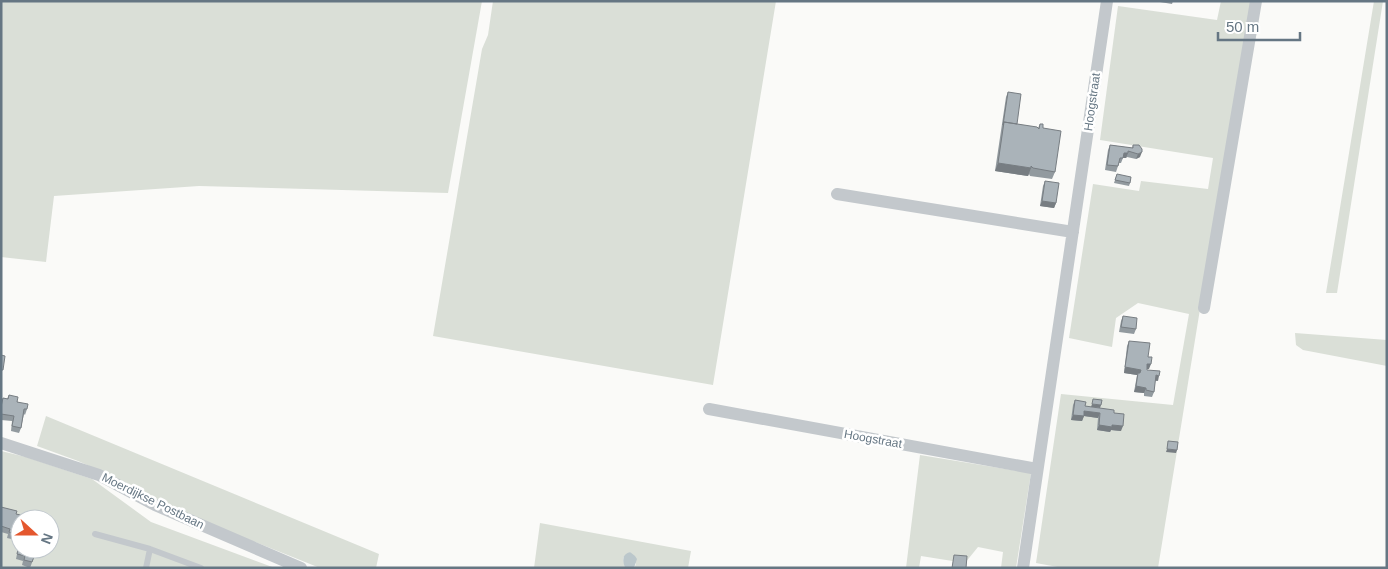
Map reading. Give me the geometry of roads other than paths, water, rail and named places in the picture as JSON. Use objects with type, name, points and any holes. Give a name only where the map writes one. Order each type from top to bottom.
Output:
[{"type":"street","name":"Hoogstraat","points":[[1023,568],[1107,1]]},
{"type":"street","points":[[1204,308],[1256,1]]},
{"type":"street","points":[[836,194],[1073,232]]},
{"type":"street","name":"Hoogstraat","points":[[709,409],[1037,470]]},
{"type":"street","name":"Moerdijkse Postbaan","points":[[1,443],[100,475],[155,505],[301,568]]},
{"type":"lane","points":[[94,534],[150,549],[201,568]]},
{"type":"lane","points":[[146,568],[150,549]]}]
